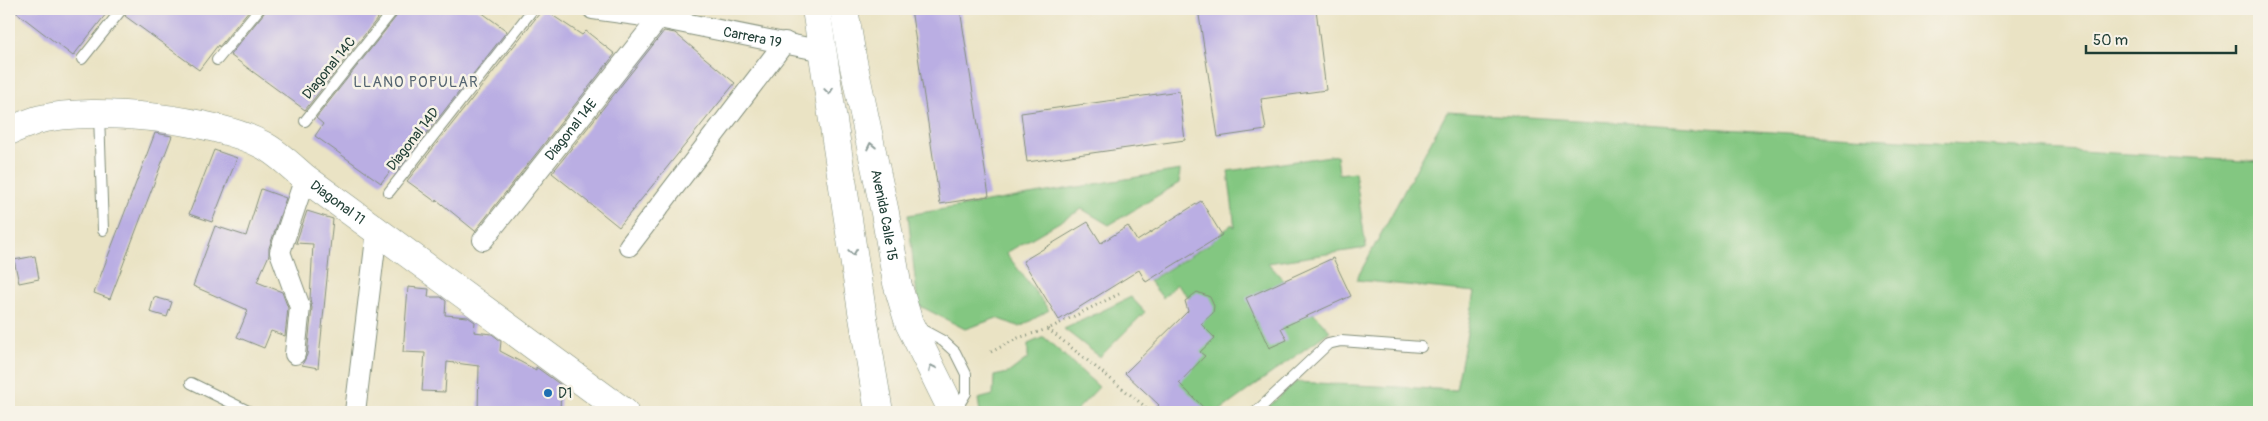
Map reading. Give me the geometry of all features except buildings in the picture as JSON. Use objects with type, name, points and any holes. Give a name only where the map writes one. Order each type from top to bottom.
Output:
[{"type":"main road","points":[[816,9],[879,412]]},
{"type":"main road","name":"Avenida Calle 15","points":[[844,9],[852,57],[885,213],[897,283],[909,323],[954,412]]},
{"type":"main road","name":"Diagonal 11","points":[[9,131],[41,119],[99,114],[194,123],[234,133],[264,145],[624,412]]},
{"type":"street","name":"Carrera 19","points":[[593,9],[659,18],[823,51]]},
{"type":"street","name":"Diagonal 14E","points":[[482,240],[659,18]]},
{"type":"street","points":[[629,246],[785,42]]},
{"type":"street","points":[[295,354],[300,307],[280,252],[306,178]]},
{"type":"street","points":[[355,412],[377,230]]},
{"type":"lane","points":[[82,59],[122,9]]},
{"type":"lane","points":[[217,60],[259,9]]},
{"type":"lane","name":"Diagonal 14C","points":[[305,121],[394,9]]},
{"type":"lane","name":"Diagonal 14D","points":[[390,192],[533,9]]},
{"type":"lane","points":[[99,114],[103,230]]},
{"type":"lane","points":[[1256,412],[1328,344],[1341,341],[1421,348]]},
{"type":"lane","points":[[191,383],[250,412]]},
{"type":"path","points":[[991,352],[1018,338],[1048,328],[1120,294]]},
{"type":"path","points":[[1048,328],[1152,412]]},
{"type":"green space","points":[[1447,112],[2259,162],[2259,412],[1262,412],[1296,382],[1456,390],[1475,292],[1356,280]]},
{"type":"green space","points":[[1337,155],[1339,174],[1355,172],[1366,248],[1268,263],[1330,331],[1218,412],[1176,412],[1155,393],[1194,329],[1206,315],[1176,284],[1163,298],[1149,281],[1209,244],[1232,224],[1235,228],[1228,171]]},
{"type":"green space","points":[[1180,170],[1179,183],[1109,225],[1082,209],[1006,253],[1049,310],[1020,327],[997,318],[965,329],[918,305],[908,215]]},
{"type":"green space","points":[[1131,297],[1145,312],[1100,357],[1064,329]]},
{"type":"green space","points":[[1044,337],[1099,387],[1075,412],[980,412],[978,399],[993,395],[994,376],[1008,373],[1028,358],[1028,344]]},
{"type":"place","name":"D1","points":[[548,393]]},
{"type":"district","name":"LLANO POPULAR","points":[[416,82]]}]
